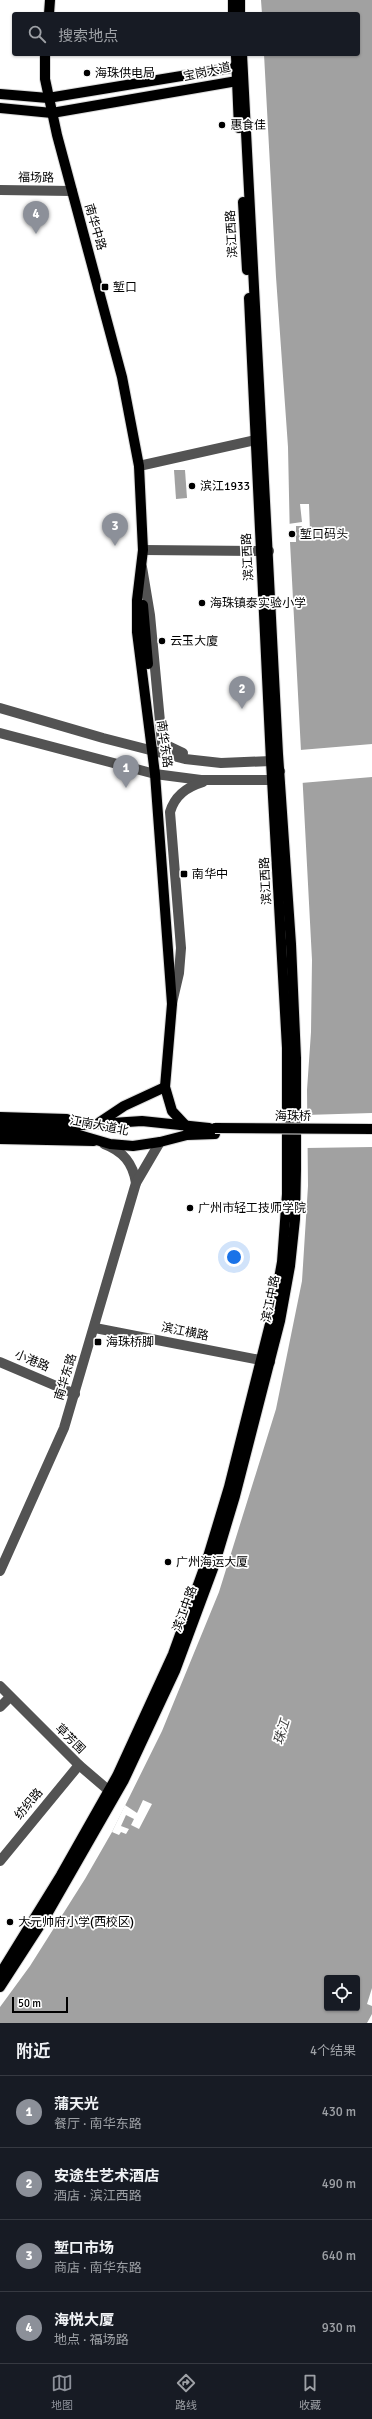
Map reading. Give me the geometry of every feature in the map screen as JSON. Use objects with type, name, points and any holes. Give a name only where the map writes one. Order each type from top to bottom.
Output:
[{"type":"main road","points":[[49,12],[50,0]]},
{"type":"main road","points":[[233,0],[233,12]]},
{"type":"main road","points":[[240,0],[240,12]]},
{"type":"main road","name":"南华中路","points":[[45,56],[45,79],[48,98],[129,406]]},
{"type":"main road","name":"滨江西路","points":[[236,56],[240,70]]},
{"type":"main road","name":"滨江西路","points":[[242,56],[240,70],[265,552],[271,761],[286,1002],[292,1131]]},
{"type":"main road","name":"宝岗大道","points":[[0,94],[48,98],[240,70],[237,81],[52,114],[0,108]]},
{"type":"main road","name":"滨江西路","points":[[237,81],[256,440],[265,552],[291,944],[292,1131]]},
{"type":"main road","name":"南华东路","points":[[129,406],[140,466],[142,565],[137,605],[138,656],[159,749],[155,774],[172,1004],[165,1087],[172,1110],[187,1127]]},
{"type":"main road","points":[[142,565],[143,620],[148,664]]},
{"type":"main road","points":[[20,1132],[82,1128],[102,1122],[130,1103],[165,1087]]},
{"type":"main road","points":[[0,1117],[102,1122]]},
{"type":"main road","name":"江南大道北","points":[[0,1124],[48,1126],[102,1122],[155,1122],[215,1131]]},
{"type":"main road","name":"海珠桥","points":[[215,1131],[372,1129]]},
{"type":"main road","name":"江南大道北","points":[[0,1132],[69,1132],[96,1140],[122,1145],[160,1142],[187,1135],[215,1131]]},
{"type":"main road","name":"海珠桥","points":[[215,1131],[372,1134]]},
{"type":"main road","name":"滨江中路","points":[[0,1987],[46,1916],[112,1793],[151,1705],[195,1594],[230,1487],[266,1361],[284,1250],[292,1131]]},
{"type":"main road","points":[[0,1139],[96,1140]]},
{"type":"main road","name":"滨江中路","points":[[0,1974],[112,1793]]},
{"type":"street","name":"福场路","points":[[0,190],[72,191]]},
{"type":"street","points":[[140,466],[256,440]]},
{"type":"street","points":[[142,550],[265,552]]},
{"type":"street","points":[[142,565],[150,615],[159,749]]},
{"type":"street","points":[[0,708],[209,762],[271,761],[280,771],[272,780],[211,780],[155,774],[0,733]]},
{"type":"street","points":[[172,1004],[179,973],[181,948],[169,818],[174,801],[185,790],[211,780]]},
{"type":"street","points":[[157,811],[172,842]]},
{"type":"street","points":[[96,1140],[123,1154],[131,1166],[136,1183]]},
{"type":"street","name":"南华东路","points":[[0,1571],[58,1443],[95,1328],[136,1183],[160,1142]]},
{"type":"street","name":"滨江横路","points":[[95,1328],[266,1361]]},
{"type":"street","name":"小港路","points":[[0,1362],[75,1394]]},
{"type":"street","name":"草芳围","points":[[0,1686],[79,1765],[112,1793]]},
{"type":"street","points":[[0,1707],[10,1697]]},
{"type":"street","name":"纺织路","points":[[0,1861],[79,1765]]},
{"type":"water","name":"珠江","points":[[261,0],[372,0],[372,1988],[367,2004],[372,2006],[372,2014],[367,2023],[0,2023],[0,2007],[30,1966],[85,1879],[112,1832],[162,1731],[219,1592],[276,1409],[302,1281],[308,1186],[307,1090],[311,1032],[312,960],[290,542],[288,447],[276,277],[264,56],[360,56],[360,12],[262,12]]},
{"type":"water","points":[[174,470],[185,470],[187,498],[176,499]]},
{"type":"pier","points":[[300,504],[309,504],[310,532],[303,532],[302,526],[296,526],[296,542],[288,542],[288,524],[302,522]]},
{"type":"pier","points":[[372,744],[372,777],[301,783],[300,750]]},
{"type":"pier","points":[[372,1113],[372,1147],[306,1148],[305,1115]]},
{"type":"pier","points":[[143,1800],[152,1804],[139,1829],[131,1825],[134,1819],[126,1815],[121,1826],[129,1829],[126,1834],[121,1832],[119,1835],[112,1832],[125,1805],[137,1813]]},
{"type":"place","name":"海珠供电局","points":[[87,73]]},
{"type":"place","name":"惠食佳","points":[[222,125]]},
{"type":"place","name":"海悦大厦","points":[[36,234]]},
{"type":"place","name":"堑口","points":[[105,287]]},
{"type":"place","name":"滨江1933","points":[[192,486]]},
{"type":"place","name":"堑口码头","points":[[292,534]]},
{"type":"place","name":"堑口市场","points":[[115,546]]},
{"type":"place","name":"海珠镇泰实验小学","points":[[202,603]]},
{"type":"place","name":"云玉大廈","points":[[162,641]]},
{"type":"place","name":"安途生艺术酒店","points":[[242,709]]},
{"type":"place","name":"蒲天光","points":[[126,788]]},
{"type":"place","name":"南华中","points":[[184,874]]},
{"type":"place","name":"广州市轻工技师学院","points":[[190,1208]]},
{"type":"place","name":"海珠桥脚","points":[[98,1342]]},
{"type":"place","name":"广州海运大厦","points":[[168,1562]]},
{"type":"place","name":"大元帅府小学(西校区)","points":[[10,1922]]}]
